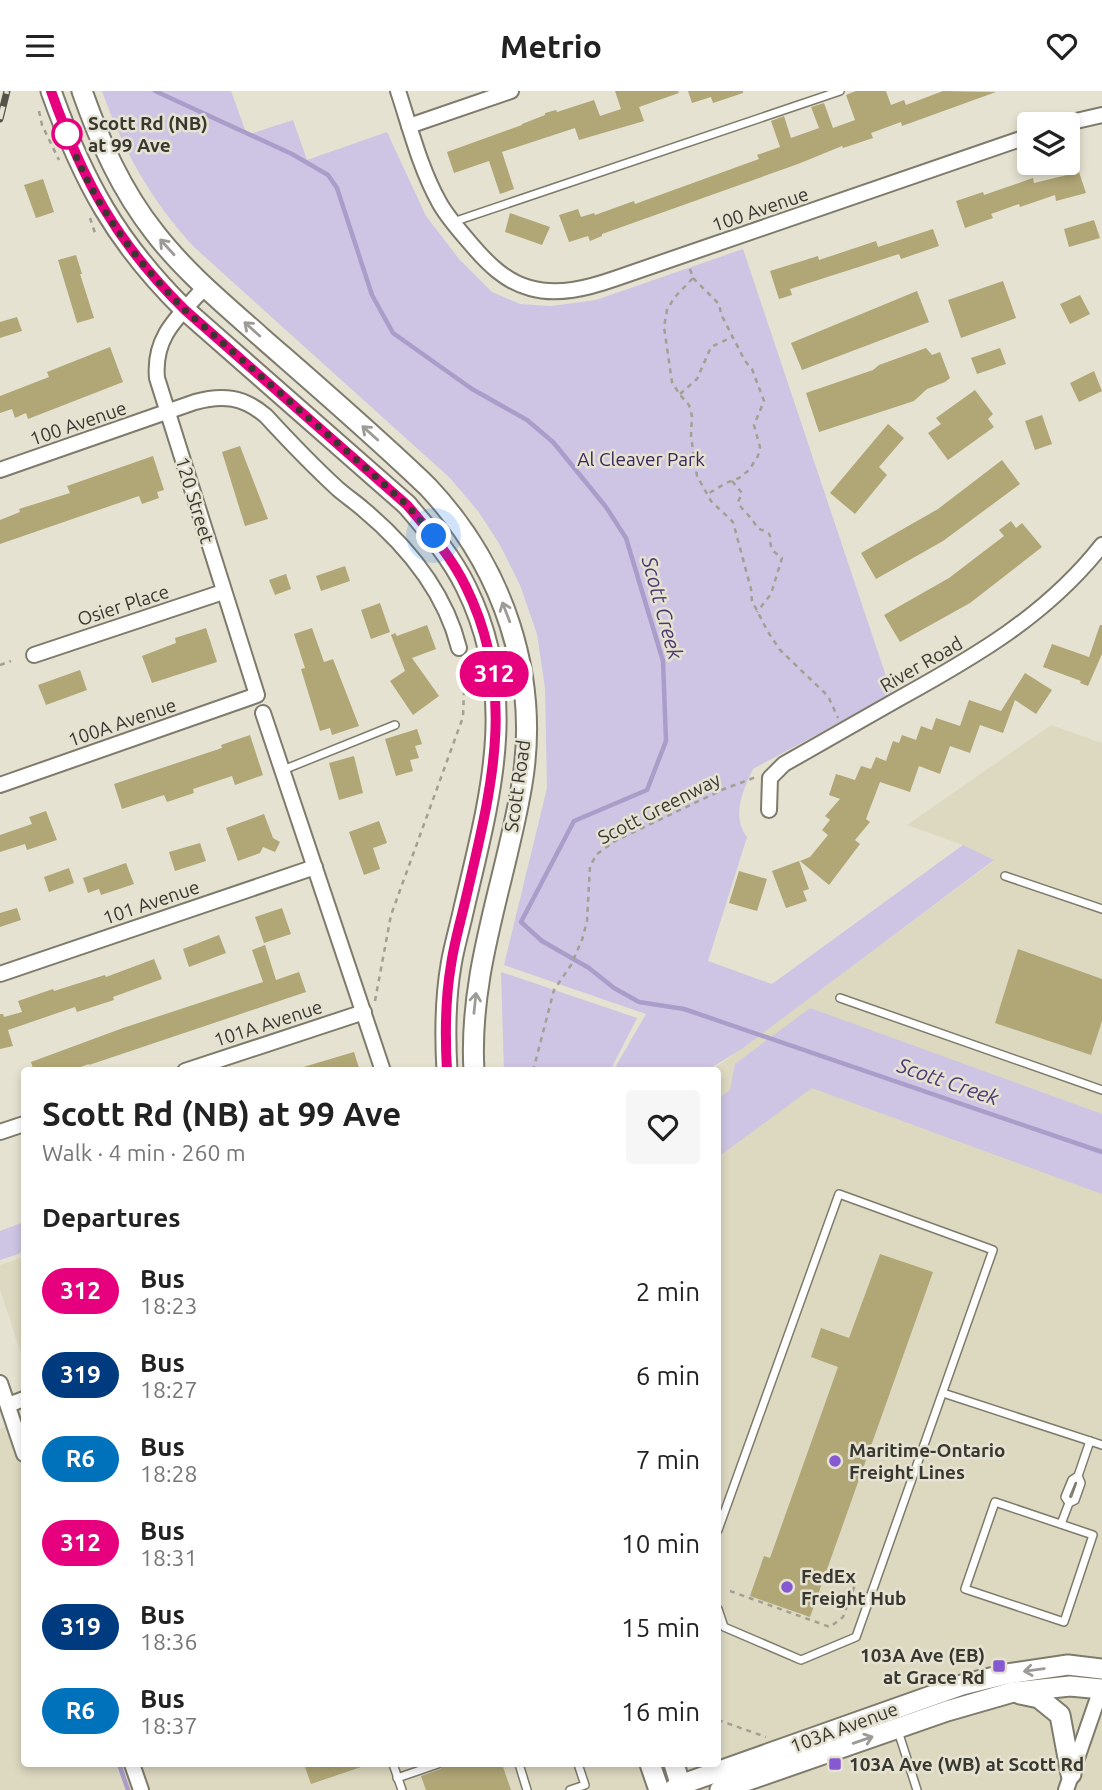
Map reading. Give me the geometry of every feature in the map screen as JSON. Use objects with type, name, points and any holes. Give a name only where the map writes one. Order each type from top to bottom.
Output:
[{"type":"main road","points":[[51,91],[79,166],[99,203],[158,283],[185,310]]},
{"type":"main road","points":[[82,91],[98,135],[133,202],[155,234],[205,287]]},
{"type":"main road","name":"Scott Road","points":[[205,287],[394,454],[441,501],[486,567],[509,618],[524,684],[524,762],[480,968],[473,1031],[474,1067]]},
{"type":"main road","name":"Scott Road","points":[[185,310],[407,505],[434,536],[454,565],[477,610],[494,674],[496,746],[488,804],[451,964],[445,1044],[447,1067]]},
{"type":"main road","name":"103A Avenue","points":[[720,1790],[894,1719],[962,1685],[1007,1674],[1068,1665],[1102,1669]]},
{"type":"main road","name":"103A Avenue","points":[[894,1719],[947,1711],[1013,1692],[1070,1686],[1102,1688]]},
{"type":"main road","points":[[1013,1692],[1039,1698],[1060,1715],[1069,1782]]},
{"type":"main road","points":[[721,1761],[747,1777]]},
{"type":"main road","points":[[651,1767],[659,1790]]},
{"type":"main road","points":[[674,1767],[678,1788]]},
{"type":"main road","name":"103A Avenue","points":[[678,1788],[747,1777]]},
{"type":"street","name":"100 Avenue","points":[[398,91],[432,188],[453,222],[483,257],[502,274],[529,288],[545,291],[588,287],[1017,140]]},
{"type":"street","points":[[410,126],[511,91]]},
{"type":"street","points":[[1080,120],[1102,115]]},
{"type":"street","name":"120 Street","points":[[205,287],[168,328],[157,353],[158,379],[257,695]]},
{"type":"street","points":[[168,412],[210,398],[224,397],[236,398],[257,408],[321,474],[405,548],[452,625],[459,648]]},
{"type":"street","name":"100 Avenue","points":[[0,470],[168,412]]},
{"type":"street","name":"River Road","points":[[769,810],[770,778],[784,764],[976,655],[1033,616],[1070,583],[1102,545]]},
{"type":"street","name":"Osier Place","points":[[34,655],[223,591]]},
{"type":"street","name":"100A Avenue","points":[[0,785],[257,695]]},
{"type":"street","points":[[263,713],[315,867],[370,1010],[382,1067]]},
{"type":"street","name":"101 Avenue","points":[[0,974],[315,867]]},
{"type":"street","name":"101A Avenue","points":[[197,1067],[370,1010]]},
{"type":"street","points":[[0,1132],[21,1125]]},
{"type":"street","points":[[0,1383],[21,1445]]},
{"type":"street","points":[[8,1405],[21,1400]]},
{"type":"street","points":[[1069,1782],[1102,1688]]},
{"type":"street","points":[[133,1767],[141,1790]]},
{"type":"lane","points":[[453,222],[840,91]]},
{"type":"lane","points":[[282,771],[396,725]]},
{"type":"lane","points":[[1005,876],[1102,909]]},
{"type":"lane","points":[[840,998],[1102,1090]]},
{"type":"lane","points":[[721,1522],[839,1194],[993,1249],[856,1637],[801,1660],[724,1627],[721,1618]]},
{"type":"lane","points":[[943,1393],[1102,1445]]},
{"type":"lane","points":[[1062,1524],[1069,1503],[1065,1497],[1072,1480],[1078,1476],[1090,1441]]},
{"type":"lane","points":[[995,1502],[1062,1524],[1093,1535],[1064,1622],[965,1588],[995,1502]]},
{"type":"lane","points":[[894,1719],[917,1790]]},
{"type":"lane","points":[[394,1767],[402,1790]]},
{"type":"lane","points":[[397,1778],[429,1767]]},
{"type":"lane","points":[[520,1767],[527,1790]]},
{"type":"lane","points":[[570,1790],[585,1785],[579,1767]]},
{"type":"path","points":[[687,263],[693,278],[719,304],[721,314],[751,369],[764,401],[754,425],[760,447],[758,456],[749,470],[739,478],[706,495]]},
{"type":"path","points":[[693,278],[674,298],[667,310],[664,327],[672,382],[689,405],[692,416],[694,466],[706,495],[733,522],[757,612],[780,650],[828,695],[839,721]]},
{"type":"path","points":[[680,395],[696,379],[711,347],[732,337]]},
{"type":"path","points":[[732,480],[742,493],[738,504],[750,514],[757,528],[768,531],[773,551],[782,558],[771,594],[757,612]]},
{"type":"path","points":[[370,1010],[391,915],[463,717],[464,674],[459,648]]},
{"type":"path","points":[[0,665],[11,661]]},
{"type":"path","name":"Scott Greenway","points":[[534,1067],[554,990],[577,953],[587,921],[590,866],[597,854],[615,841],[724,789],[752,779]]},
{"type":"path","points":[[730,1591],[830,1627],[843,1617],[855,1585],[831,1574]]},
{"type":"path","points":[[721,1721],[766,1737]]},
{"type":"shaded area","points":[[1051,725],[1102,743],[1102,1790],[0,1790],[0,1429],[21,1421],[21,1767],[721,1767],[721,1067],[716,1067],[994,861],[963,845],[907,825]]},
{"type":"shaded area","points":[[21,1258],[21,1354],[0,1289],[0,1265]]},
{"type":"green space","name":"Al Cleaver Park","points":[[102,91],[231,91],[247,135],[293,120],[307,160],[387,132],[426,216],[459,259],[492,292],[520,304],[551,306],[596,300],[743,249],[892,694],[753,769],[742,794],[739,812],[742,829],[747,837],[708,961],[772,984],[963,845],[994,860],[743,1048],[712,1067],[615,1067],[646,1014],[504,965],[547,788],[545,688],[537,634],[520,585],[500,545],[478,511],[450,478],[194,247],[151,193],[119,134]]},
{"type":"green space","points":[[501,972],[637,1018],[612,1067],[504,1067]]},
{"type":"green space","points":[[810,1008],[1102,1114],[1102,1194],[812,1088],[721,1155],[721,1097],[730,1090],[735,1064]]},
{"type":"green space","points":[[21,1223],[21,1253],[0,1260],[0,1231]]},
{"type":"building","points":[[615,91],[679,93],[639,107],[644,121],[579,140],[575,128],[502,152],[514,189],[500,194],[489,161],[454,173],[447,152],[522,125],[545,113],[557,112],[594,100],[600,116],[621,109]]},
{"type":"building","points":[[688,91],[743,93],[713,103],[711,97],[692,103]]},
{"type":"building","points":[[856,91],[886,91],[891,105],[904,100],[906,105],[943,91],[996,92],[902,126],[901,122],[871,133],[873,138],[843,148],[842,146],[602,234],[590,241],[588,236],[569,242],[559,215],[578,209],[581,217],[594,213],[595,215],[634,201],[635,204],[759,159],[757,155],[780,147],[771,121],[784,116],[791,138],[819,128],[811,107],[824,103],[833,128],[855,120],[846,95]]},
{"type":"building","points":[[1067,175],[1080,175],[1086,193],[1056,201],[1055,195],[1020,207],[1019,204],[991,214],[993,218],[965,228],[956,201],[983,192],[984,195],[1033,178],[1034,183]]},
{"type":"building","points":[[43,179],[54,212],[36,218],[24,185]]},
{"type":"building","points":[[510,213],[550,227],[542,245],[505,232]]},
{"type":"building","points":[[1094,220],[1100,238],[1069,247],[1064,229]]},
{"type":"building","points":[[933,229],[939,246],[901,259],[899,254],[790,289],[792,295],[779,299],[770,271],[818,256],[819,260],[876,241],[878,247]]},
{"type":"building","points":[[76,255],[94,318],[77,323],[58,260]]},
{"type":"building","points":[[1003,281],[1016,318],[961,338],[948,300]]},
{"type":"building","points":[[917,291],[929,322],[802,370],[791,343]]},
{"type":"building","points":[[1080,295],[1090,314],[1070,324],[1060,304]]},
{"type":"building","points":[[17,317],[22,331],[0,338],[0,322]]},
{"type":"building","points":[[110,347],[123,382],[28,419],[26,413],[15,418],[12,409],[0,413],[0,396],[49,377],[47,372]]},
{"type":"building","points":[[926,348],[932,355],[940,352],[950,378],[945,382],[927,389],[914,401],[819,432],[806,393]]},
{"type":"building","points":[[1000,348],[1006,364],[977,374],[971,358]]},
{"type":"building","points":[[1094,371],[1102,391],[1079,402],[1070,383]]},
{"type":"building","points":[[975,390],[993,414],[988,419],[994,427],[948,460],[928,433],[941,424],[936,418]]},
{"type":"building","points":[[1042,415],[1052,444],[1035,450],[1025,421]]},
{"type":"building","points":[[888,424],[904,438],[879,467],[887,475],[855,514],[830,493]]},
{"type":"building","points":[[240,446],[268,519],[245,526],[222,452]]},
{"type":"building","points":[[153,456],[164,490],[157,492],[159,498],[142,504],[139,496],[0,544],[0,520],[20,512],[19,509],[70,493],[67,486]]},
{"type":"building","points":[[1002,460],[1020,484],[943,541],[876,579],[861,553],[938,509]]},
{"type":"building","points":[[1011,521],[1016,528],[1022,523],[1042,547],[970,603],[900,642],[884,615],[949,578],[1004,536],[999,530]]},
{"type":"building","points":[[345,566],[350,581],[321,591],[316,576]]},
{"type":"building","points":[[286,574],[291,589],[275,595],[269,580]]},
{"type":"building","points":[[380,603],[390,632],[371,639],[361,610]]},
{"type":"building","points":[[427,625],[436,649],[412,658],[439,696],[413,715],[390,681],[405,671],[391,635],[395,633],[397,636]]},
{"type":"building","points":[[1100,625],[1102,654],[1088,686],[1043,667],[1052,644],[1089,657]]},
{"type":"building","points":[[206,628],[217,662],[152,683],[142,656],[176,643],[175,638]]},
{"type":"building","points":[[312,628],[324,662],[333,659],[359,726],[332,735],[330,728],[320,731],[301,669],[305,668],[294,634]]},
{"type":"building","points":[[80,670],[87,690],[46,705],[38,685]]},
{"type":"building","points":[[1025,673],[1052,690],[1036,714],[1015,700],[1003,733],[980,725],[970,753],[950,746],[940,774],[919,766],[910,792],[880,782],[866,819],[870,822],[855,840],[860,844],[829,885],[800,861],[810,857],[828,835],[822,830],[830,820],[825,816],[840,799],[829,795],[836,774],[855,780],[861,766],[871,769],[876,757],[886,761],[893,741],[899,743],[902,735],[916,740],[921,726],[932,730],[936,718],[960,726],[969,700],[1001,711]]},
{"type":"building","points":[[417,729],[422,744],[415,746],[419,758],[410,760],[413,771],[396,776],[385,739]]},
{"type":"building","points":[[250,735],[263,775],[235,785],[232,776],[193,789],[194,793],[167,802],[164,795],[122,809],[114,784],[222,748],[221,745]]},
{"type":"building","points":[[354,756],[363,793],[339,800],[329,763]]},
{"type":"building","points":[[46,811],[57,840],[27,850],[25,844],[0,852],[0,835],[32,824],[29,817]]},
{"type":"building","points":[[264,814],[273,838],[280,842],[275,852],[263,847],[260,853],[238,861],[226,828]]},
{"type":"building","points":[[379,821],[387,843],[373,848],[380,869],[364,875],[349,832]]},
{"type":"building","points":[[200,843],[206,861],[175,871],[169,852]]},
{"type":"building","points":[[799,861],[809,889],[803,891],[807,901],[786,908],[772,871]]},
{"type":"building","points":[[126,863],[134,884],[101,895],[99,889],[88,893],[83,878]]},
{"type":"building","points":[[69,868],[74,883],[49,892],[44,877]]},
{"type":"building","points":[[739,871],[767,879],[757,911],[729,903]]},
{"type":"building","points":[[17,908],[21,920],[0,927],[0,913]]},
{"type":"building","points":[[282,908],[291,934],[264,943],[255,917]]},
{"type":"building","points":[[219,935],[226,953],[189,967],[183,949]]},
{"type":"building","points":[[265,945],[276,980],[299,972],[306,992],[89,1065],[33,1067],[31,1062],[123,1028],[263,982],[252,950]]},
{"type":"building","points":[[1018,949],[1102,979],[1102,1021],[1091,1055],[995,1023]]},
{"type":"building","points":[[154,959],[162,979],[113,997],[114,1000],[77,1012],[75,1007],[8,1030],[13,1046],[0,1049],[0,1014],[4,1017],[22,1012],[18,1001],[53,989],[54,991],[105,975],[106,977]]},
{"type":"building","points":[[354,1052],[359,1067],[303,1067]]},
{"type":"building","name":"Maritime-Ontario Freight Lines","points":[[880,1254],[933,1272],[810,1617],[750,1596],[764,1556],[770,1558],[838,1367],[811,1357],[821,1328],[849,1338]]},
{"type":"building","points":[[305,1767],[361,1767],[311,1784]]},
{"type":"building","points":[[503,1767],[511,1790],[426,1790],[421,1776],[441,1769]]},
{"type":"waterway","name":"Scott Creek","points":[[155,91],[292,154],[328,175],[337,188],[372,295],[393,333],[472,389],[527,420],[553,442],[606,507],[626,538],[663,661],[666,741],[647,790],[574,821],[521,922],[542,941],[589,968],[614,988],[639,1002],[684,1009],[1102,1152]]},
{"type":"waterway","points":[[120,1767],[128,1790]]},
{"type":"railway","points":[[0,119],[7,91]]},
{"type":"bus line","name":"312","points":[[51,91],[79,166],[94,194],[122,237],[158,283],[185,310],[407,505],[434,536],[454,565],[477,610],[494,674],[496,746],[489,798],[451,964],[445,1044],[447,1067]]},
{"type":"place","name":"Scott Rd (NB) at 99 Ave","points":[[67,134]]},
{"type":"place","name":"Maritime-Ontario Freight Lines","points":[[835,1461]]},
{"type":"place","name":"FedEx Freight Hub","points":[[787,1587]]},
{"type":"place","name":"103A Ave (EB) at Grace Rd","points":[[999,1666]]},
{"type":"place","name":"103A Ave (WB) at Scott Rd","points":[[835,1764]]},
{"type":"route","points":[[67,134],[79,166],[94,194],[158,283],[185,310],[407,505],[434,536]]}]
